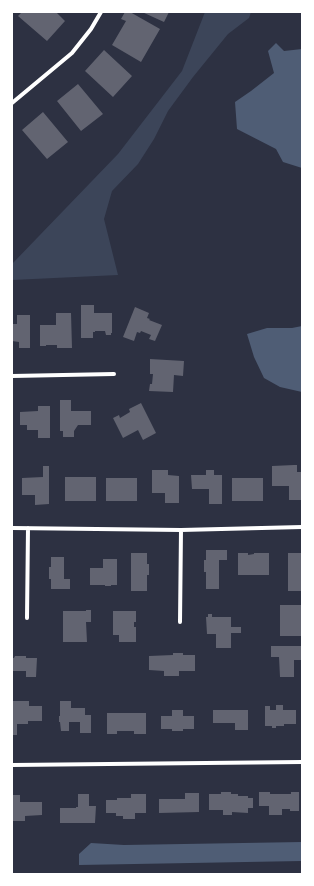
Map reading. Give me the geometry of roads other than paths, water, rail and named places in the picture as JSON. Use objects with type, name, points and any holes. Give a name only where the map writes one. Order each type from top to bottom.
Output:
[{"type":"street","points":[[12,103],[72,54],[91,29],[101,12]]},
{"type":"street","points":[[12,376],[114,374]]},
{"type":"street","points":[[12,528],[181,530],[302,527]]},
{"type":"street","points":[[26,618],[28,528]]},
{"type":"street","points":[[180,622],[181,530]]},
{"type":"street","points":[[12,765],[302,762]]}]
